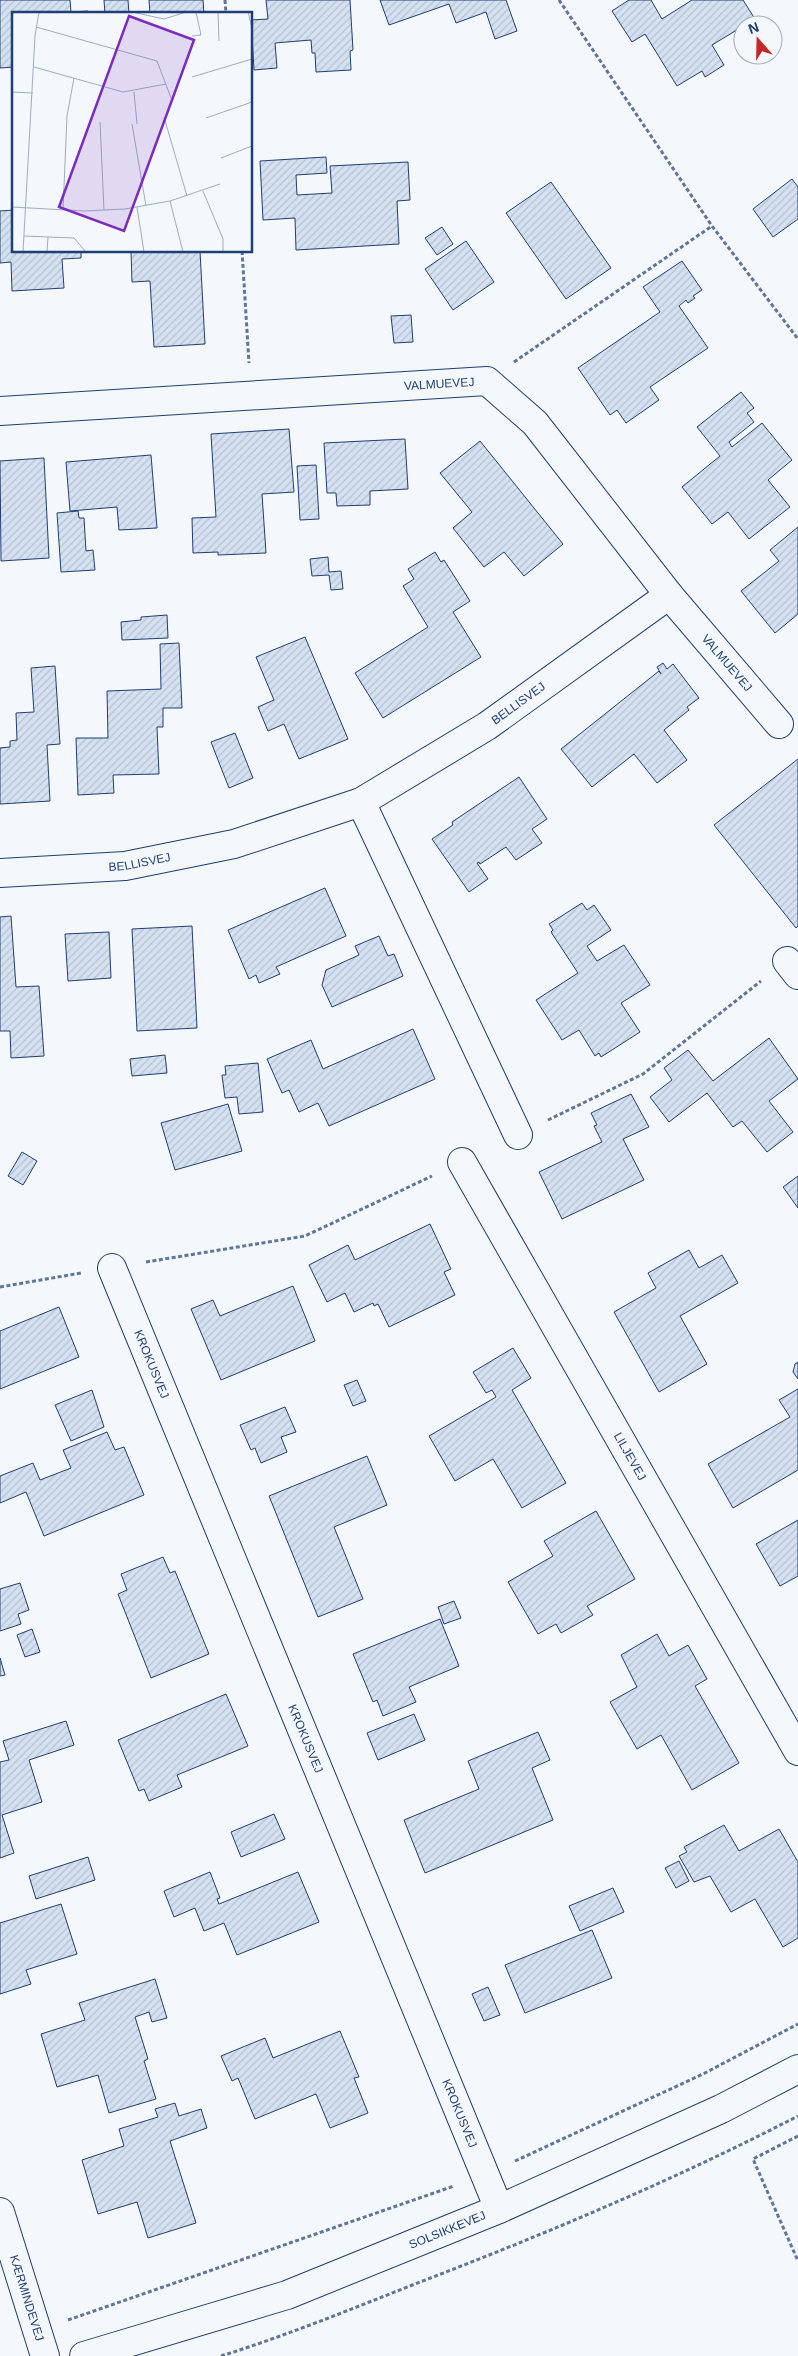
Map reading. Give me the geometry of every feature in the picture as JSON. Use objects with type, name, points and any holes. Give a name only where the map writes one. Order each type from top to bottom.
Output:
[{"type":"street","name":"VALMUEVEJ","points":[[0,411],[487,381],[535,423],[669,595],[778,724]]},
{"type":"street","name":"BELLISVEJ","points":[[0,873],[134,864],[234,844],[361,802],[487,726],[669,595]]},
{"type":"street","points":[[361,802],[518,1135]]},
{"type":"street","name":"LILJEVEJ","points":[[462,1162],[798,1751]]},
{"type":"street","name":"KROKUSVEJ","points":[[112,1268],[499,2209]]},
{"type":"street","name":"SOLSIKKEVEJ","points":[[84,2356],[287,2295],[499,2209],[721,2109],[798,2069]]},
{"type":"street","name":"KÆRMINDEVEJ","points":[[0,2212],[41,2343]]},
{"type":"path","points":[[559,0],[712,226],[798,339]]},
{"type":"path","points":[[487,381],[712,226]]},
{"type":"path","points":[[242,252],[252,396]]},
{"type":"path","points":[[518,1135],[643,1074],[793,968]]},
{"type":"path","points":[[0,1287],[305,1236],[462,1162]]},
{"type":"path","points":[[41,2343],[485,2175],[702,2074],[798,2024]]},
{"type":"path","points":[[798,2136],[753,2160],[798,2261]]},
{"type":"building","points":[[0,0],[70,0],[71,12],[12,12],[12,67],[0,68]]},
{"type":"building","points":[[104,0],[128,0],[129,12],[105,12]]},
{"type":"building","points":[[149,0],[203,0],[204,12],[150,12]]},
{"type":"building","points":[[266,0],[350,0],[353,50],[350,51],[351,70],[316,72],[315,53],[312,53],[311,40],[275,43],[277,68],[254,70],[252,20],[268,19]]},
{"type":"building","points":[[380,0],[506,0],[517,31],[495,39],[486,12],[456,23],[449,4],[389,25]]},
{"type":"building","points":[[629,0],[651,0],[662,19],[692,0],[743,0],[752,15],[733,15],[733,32],[712,45],[724,65],[705,77],[702,71],[677,86],[645,34],[632,42],[612,11]]},
{"type":"building","points":[[326,157],[327,173],[296,175],[297,195],[332,193],[330,166],[408,162],[410,200],[397,201],[399,244],[296,250],[295,218],[263,220],[260,161]]},
{"type":"building","points":[[792,179],[798,187],[798,219],[773,237],[753,209]]},
{"type":"building","points":[[551,182],[611,268],[566,299],[506,213]]},
{"type":"building","points":[[12,210],[12,252],[81,252],[81,258],[62,259],[64,288],[12,291],[11,262],[0,263],[0,211]]},
{"type":"building","points":[[442,227],[453,244],[437,255],[425,238]]},
{"type":"building","points":[[466,241],[494,282],[453,310],[425,269]]},
{"type":"building","points":[[131,252],[200,252],[205,344],[154,347],[150,281],[132,282]]},
{"type":"building","points":[[682,261],[702,290],[693,296],[695,298],[688,303],[686,300],[679,306],[708,348],[650,387],[659,400],[626,423],[617,410],[610,415],[578,368],[660,312],[643,287]]},
{"type":"building","points":[[411,315],[413,342],[394,343],[391,316]]},
{"type":"building","points":[[741,392],[754,408],[747,413],[754,422],[729,442],[732,447],[762,423],[792,460],[768,480],[790,507],[749,539],[728,512],[712,524],[682,487],[720,456],[697,427]]},
{"type":"building","points":[[289,429],[294,492],[262,494],[266,553],[218,555],[218,552],[193,553],[192,518],[216,517],[211,434]]},
{"type":"building","points":[[405,439],[408,489],[370,491],[370,505],[337,506],[336,493],[327,493],[324,443]]},
{"type":"building","points":[[480,441],[563,544],[524,576],[504,552],[484,567],[453,528],[472,512],[440,473]]},
{"type":"building","points":[[151,455],[157,528],[119,530],[117,507],[70,511],[66,462]]},
{"type":"building","points":[[44,458],[49,558],[1,561],[0,461]]},
{"type":"building","points":[[316,465],[319,519],[300,520],[297,466]]},
{"type":"building","points":[[78,511],[79,518],[84,518],[86,551],[93,550],[95,570],[61,572],[57,513]]},
{"type":"building","points":[[798,527],[798,614],[775,633],[741,591],[779,561],[770,550]]},
{"type":"building","points":[[435,552],[441,562],[444,560],[470,601],[453,612],[481,657],[383,718],[355,673],[428,627],[403,586],[414,579],[408,569]]},
{"type":"building","points":[[328,557],[329,572],[341,571],[343,589],[331,590],[329,575],[312,576],[310,559]]},
{"type":"building","points":[[167,615],[168,638],[122,640],[121,622],[141,620],[141,617]]},
{"type":"building","points":[[305,637],[348,739],[299,759],[284,724],[268,731],[258,707],[274,700],[256,657]]},
{"type":"building","points":[[179,643],[182,708],[163,708],[163,727],[157,727],[159,774],[113,775],[114,793],[78,795],[76,738],[108,738],[107,691],[161,689],[160,644]]},
{"type":"building","points":[[663,663],[667,669],[673,664],[699,698],[687,707],[689,710],[664,730],[687,760],[657,783],[634,754],[592,787],[561,749],[659,671],[661,674],[657,667]]},
{"type":"building","points":[[55,666],[60,744],[47,745],[50,801],[0,804],[0,748],[10,747],[10,741],[17,740],[16,713],[34,712],[31,668]]},
{"type":"building","points":[[235,733],[253,778],[229,788],[211,742]]},
{"type":"building","points":[[798,759],[798,926],[796,928],[714,825]]},
{"type":"building","points":[[519,777],[547,819],[532,829],[542,843],[516,860],[506,847],[480,864],[479,862],[477,863],[488,879],[469,892],[432,839],[453,825],[452,822]]},
{"type":"building","points":[[325,888],[346,936],[276,967],[280,974],[259,983],[256,975],[249,979],[228,930]]},
{"type":"building","points":[[582,903],[587,910],[594,905],[611,930],[587,946],[597,961],[624,945],[650,985],[621,1003],[640,1032],[601,1057],[599,1053],[595,1056],[579,1030],[562,1040],[536,1000],[578,973],[551,932],[553,930],[549,924]]},
{"type":"building","points":[[11,916],[16,987],[39,986],[44,1056],[11,1058],[10,1031],[0,1031],[0,917]]},
{"type":"building","points":[[192,926],[197,1028],[137,1031],[132,929]]},
{"type":"building","points":[[109,932],[111,978],[68,981],[65,934]]},
{"type":"building","points":[[379,936],[388,956],[394,954],[403,976],[332,1007],[322,985],[326,970],[359,955],[355,946]]},
{"type":"building","points":[[413,1029],[435,1079],[329,1126],[318,1103],[299,1112],[289,1090],[282,1093],[267,1059],[311,1040],[323,1069]]},
{"type":"building","points":[[769,1038],[798,1079],[769,1101],[793,1132],[767,1152],[742,1121],[733,1127],[707,1093],[669,1122],[650,1097],[672,1080],[664,1068],[688,1050],[713,1081]]},
{"type":"building","points":[[165,1055],[167,1073],[132,1076],[130,1059]]},
{"type":"building","points":[[258,1063],[263,1112],[239,1114],[237,1097],[225,1098],[222,1075],[226,1075],[225,1066]]},
{"type":"building","points":[[631,1094],[649,1127],[623,1139],[644,1180],[562,1219],[539,1172],[602,1142],[594,1126],[597,1125],[591,1113]]},
{"type":"building","points":[[228,1104],[242,1151],[175,1170],[161,1123]]},
{"type":"building","points":[[22,1152],[37,1161],[23,1185],[8,1176]]},
{"type":"building","points":[[798,1176],[798,1208],[783,1187]]},
{"type":"building","points":[[430,1224],[451,1269],[444,1272],[455,1295],[389,1327],[378,1304],[374,1306],[373,1303],[354,1312],[345,1293],[327,1302],[309,1265],[348,1245],[355,1260]]},
{"type":"building","points":[[689,1250],[699,1268],[722,1255],[738,1283],[680,1316],[707,1364],[659,1392],[614,1312],[656,1288],[648,1273]]},
{"type":"building","points":[[293,1286],[315,1341],[221,1380],[191,1309],[213,1300],[220,1316]]},
{"type":"building","points":[[59,1307],[79,1357],[0,1389],[0,1331]]},
{"type":"building","points":[[513,1348],[531,1378],[512,1390],[566,1483],[522,1508],[493,1459],[455,1481],[429,1436],[496,1397],[492,1390],[486,1393],[473,1372]]},
{"type":"building","points":[[798,1362],[798,1379],[793,1372],[795,1364]]},
{"type":"building","points":[[357,1380],[366,1401],[353,1406],[344,1385]]},
{"type":"building","points":[[798,1389],[798,1470],[733,1508],[708,1464],[790,1417],[779,1400]]},
{"type":"building","points":[[92,1390],[104,1427],[71,1441],[55,1405]]},
{"type":"building","points":[[285,1407],[296,1432],[281,1437],[287,1452],[261,1463],[255,1448],[251,1450],[240,1425]]},
{"type":"building","points":[[107,1432],[115,1450],[124,1447],[144,1495],[44,1536],[26,1492],[0,1503],[0,1476],[33,1463],[40,1480],[71,1468],[63,1450]]},
{"type":"building","points":[[367,1456],[387,1505],[334,1527],[363,1599],[318,1617],[269,1496]]},
{"type":"building","points":[[596,1511],[635,1579],[587,1606],[593,1615],[561,1633],[556,1624],[538,1634],[508,1582],[553,1556],[544,1541]]},
{"type":"building","points":[[798,1520],[798,1576],[780,1586],[756,1544]]},
{"type":"building","points":[[163,1557],[170,1573],[175,1571],[209,1654],[151,1678],[118,1594],[127,1590],[121,1574]]},
{"type":"building","points":[[20,1583],[29,1610],[18,1614],[21,1624],[0,1631],[0,1589]]},
{"type":"building","points":[[454,1601],[461,1618],[444,1624],[438,1607]]},
{"type":"building","points":[[440,1619],[459,1666],[409,1687],[416,1702],[383,1716],[377,1700],[373,1702],[353,1654]]},
{"type":"building","points":[[32,1629],[40,1652],[25,1657],[17,1635]]},
{"type":"building","points":[[657,1634],[669,1656],[688,1645],[707,1679],[695,1686],[739,1763],[692,1790],[661,1735],[637,1749],[610,1702],[637,1687],[621,1655]]},
{"type":"building","points":[[0,1658],[5,1675],[0,1676]]},
{"type":"building","points":[[226,1694],[248,1746],[177,1775],[182,1787],[149,1801],[144,1789],[139,1791],[118,1740]]},
{"type":"building","points":[[414,1714],[425,1740],[378,1760],[367,1733]]},
{"type":"building","points":[[66,1721],[74,1745],[29,1760],[42,1802],[2,1815],[14,1853],[0,1858],[0,1762],[9,1760],[3,1741]]},
{"type":"building","points":[[538,1732],[550,1760],[532,1768],[553,1820],[425,1873],[404,1820],[479,1789],[468,1761]]},
{"type":"building","points":[[274,1814],[285,1839],[241,1857],[231,1832]]},
{"type":"building","points":[[724,1825],[739,1851],[779,1829],[798,1862],[798,1938],[783,1947],[755,1899],[731,1912],[710,1876],[694,1882],[679,1856],[687,1852],[684,1847]]},
{"type":"building","points":[[88,1857],[95,1880],[36,1899],[29,1876]]},
{"type":"building","points":[[679,1861],[689,1881],[676,1888],[665,1868]]},
{"type":"building","points":[[210,1872],[220,1898],[217,1899],[219,1904],[298,1872],[319,1922],[237,1955],[224,1923],[204,1931],[195,1908],[174,1917],[164,1891]]},
{"type":"building","points":[[613,1888],[624,1912],[580,1931],[569,1906]]},
{"type":"building","points":[[61,1904],[77,1954],[26,1970],[31,1984],[0,1994],[0,1923]]},
{"type":"building","points":[[592,1930],[612,1978],[525,2013],[505,1965]]},
{"type":"building","points":[[155,1979],[167,2018],[152,2022],[149,2012],[135,2017],[148,2059],[144,2061],[156,2099],[109,2113],[98,2075],[57,2087],[41,2034],[85,2020],[79,2003]]},
{"type":"building","points":[[488,1987],[500,2015],[484,2021],[472,1994]]},
{"type":"building","points":[[340,2031],[359,2077],[354,2078],[368,2113],[330,2128],[316,2094],[255,2119],[238,2078],[232,2081],[221,2056],[265,2038],[273,2058]]},
{"type":"building","points":[[175,2103],[179,2116],[201,2109],[207,2128],[170,2141],[196,2223],[148,2238],[137,2202],[98,2214],[82,2160],[124,2146],[119,2129],[158,2117],[155,2109]]}]
